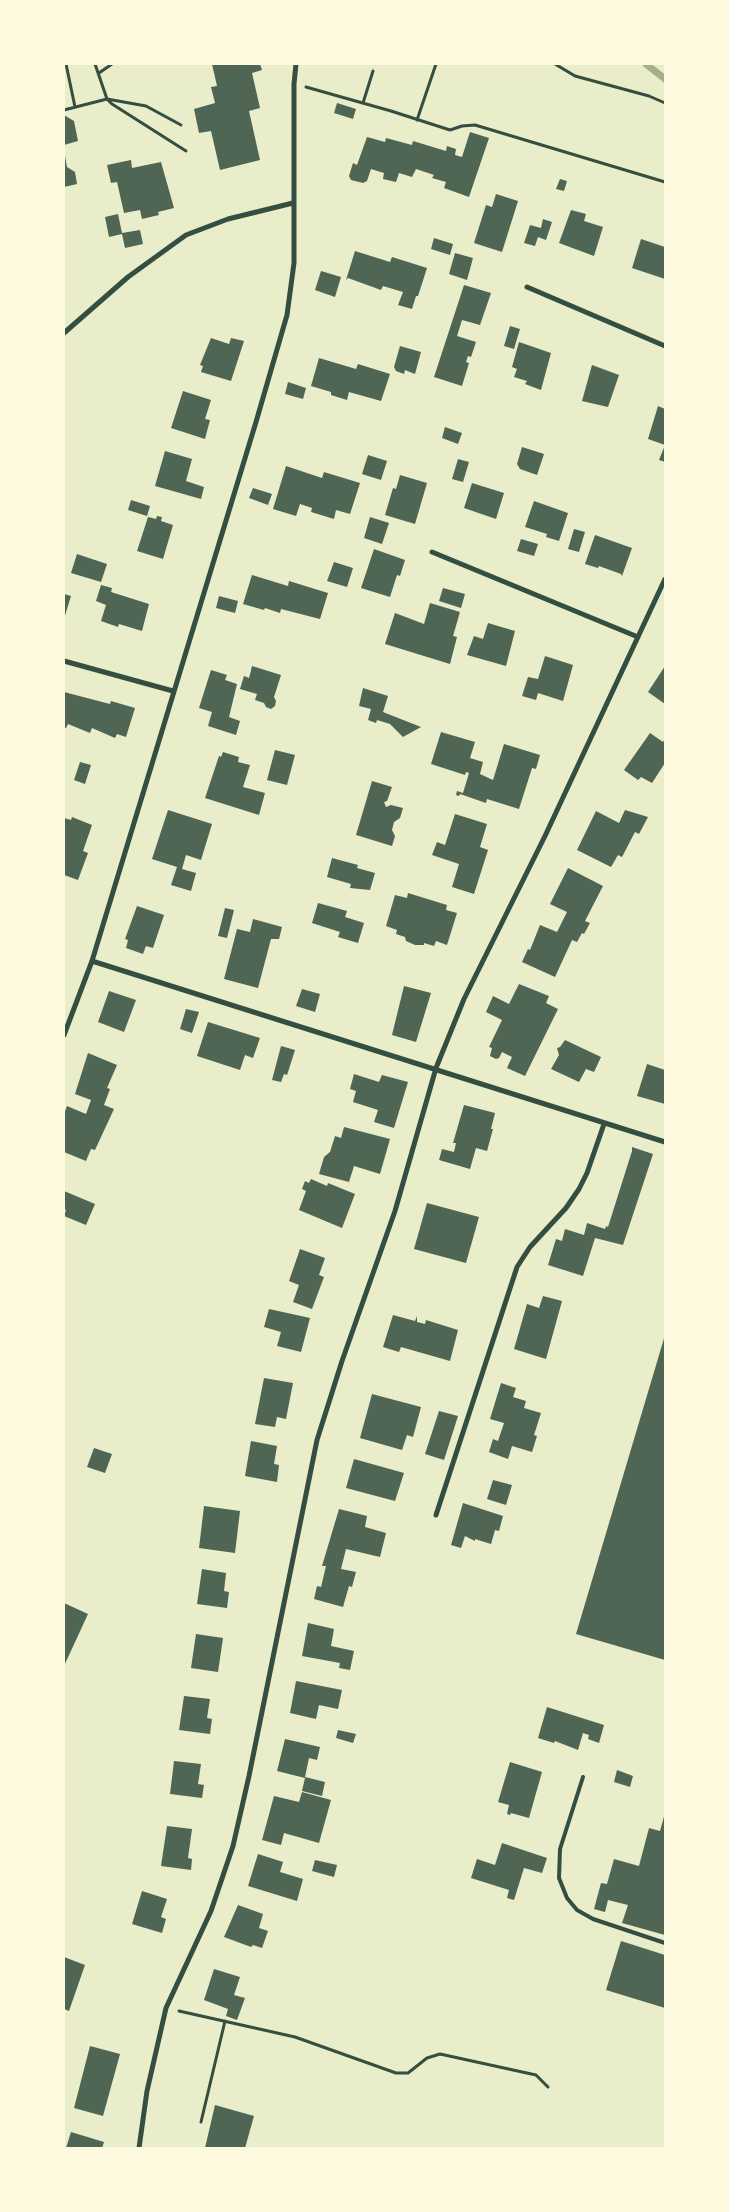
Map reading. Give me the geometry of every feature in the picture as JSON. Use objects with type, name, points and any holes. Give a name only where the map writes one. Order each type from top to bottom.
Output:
[{"type":"street","points":[[64,1035],[92,961],[256,422],[286,315],[294,263],[294,84],[296,64]]},
{"type":"street","points":[[64,333],[128,277],[168,247],[195,230],[257,210],[293,203]]},
{"type":"street","points":[[528,287],[665,346]]},
{"type":"street","points":[[432,552],[638,637]]},
{"type":"street","points":[[139,2148],[147,2091],[166,2008],[211,1911],[228,1864],[250,1776],[317,1440],[342,1361],[395,1211],[436,1068],[464,999],[545,836],[665,579]]},
{"type":"street","points":[[64,661],[173,691]]},
{"type":"street","points":[[92,961],[436,1068],[604,1124],[665,1142]]},
{"type":"street","points":[[436,1516],[517,1266],[530,1247],[566,1208],[579,1189],[587,1173],[604,1124]]},
{"type":"lane","points":[[583,1777],[560,1849],[559,1878],[566,1898],[577,1910],[593,1919],[665,1943]]},
{"type":"path","points":[[66,64],[75,107]]},
{"type":"path","points":[[95,64],[107,99],[118,109],[186,151]]},
{"type":"path","points":[[99,73],[112,64]]},
{"type":"path","points":[[417,120],[436,64]]},
{"type":"path","points":[[555,64],[575,76],[649,96],[665,103]]},
{"type":"path","points":[[363,103],[373,71]]},
{"type":"path","points":[[294,84],[450,130],[462,126],[475,125],[665,182]]},
{"type":"path","points":[[64,110],[107,99],[146,106],[181,125]]},
{"type":"path","points":[[166,2008],[295,2037],[396,2073],[408,2073],[427,2058],[440,2054],[536,2075],[548,2087]]},
{"type":"path","points":[[201,2122],[225,2021]]},
{"type":"building","points":[[212,64],[260,64],[262,70],[252,73],[260,108],[249,111],[260,160],[220,170],[211,131],[199,133],[194,109],[215,103],[211,87],[217,86]]},
{"type":"building","points":[[337,103],[356,109],[353,119],[334,113]]},
{"type":"building","points":[[64,115],[74,121],[78,141],[64,145]]},
{"type":"building","points":[[470,132],[489,138],[469,197],[444,188],[446,182],[432,178],[434,175],[416,169],[412,177],[399,173],[396,182],[383,179],[384,173],[371,169],[367,181],[363,183],[351,180],[349,176],[353,163],[357,165],[367,137],[385,142],[386,138],[412,145],[413,141],[446,151],[447,146],[456,149],[455,155],[462,157]]},
{"type":"building","points":[[65,156],[67,167],[75,172],[77,184],[64,187]]},
{"type":"building","points":[[131,160],[132,168],[161,162],[174,208],[158,212],[159,215],[142,219],[140,210],[124,213],[117,182],[111,183],[107,165]]},
{"type":"building","points":[[560,179],[567,181],[564,191],[556,189]]},
{"type":"building","points":[[496,194],[518,201],[502,252],[474,243],[486,205],[492,207]]},
{"type":"building","points":[[571,210],[586,214],[584,221],[603,227],[594,256],[559,243]]},
{"type":"building","points":[[118,214],[122,233],[140,230],[143,244],[125,248],[122,234],[109,237],[105,217]]},
{"type":"building","points":[[543,219],[552,222],[546,240],[538,237],[535,246],[524,243],[530,225],[541,228]]},
{"type":"building","points":[[434,238],[453,244],[450,255],[431,249]]},
{"type":"building","points":[[641,239],[665,247],[665,279],[632,268]]},
{"type":"building","points":[[355,251],[390,262],[392,257],[427,268],[412,309],[398,305],[403,292],[383,286],[381,290],[348,278],[346,280]]},
{"type":"building","points":[[455,253],[473,258],[467,280],[449,274]]},
{"type":"building","points":[[321,271],[341,277],[335,297],[315,290]]},
{"type":"building","points":[[464,285],[491,293],[480,325],[462,320],[457,336],[476,342],[471,357],[468,356],[466,362],[469,363],[462,386],[434,377]]},
{"type":"building","points":[[510,326],[520,329],[514,349],[504,346]]},
{"type":"building","points":[[211,338],[229,344],[231,338],[244,341],[231,381],[201,372],[203,366],[200,365]]},
{"type":"building","points":[[519,342],[551,353],[541,390],[525,384],[527,381],[514,377],[517,369],[512,367]]},
{"type":"building","points":[[400,346],[421,352],[415,374],[405,370],[404,374],[396,371],[394,367]]},
{"type":"building","points":[[319,358],[356,369],[358,364],[390,374],[381,401],[349,392],[347,400],[331,395],[331,392],[311,386]]},
{"type":"building","points":[[592,365],[619,375],[608,407],[582,401]]},
{"type":"building","points":[[288,382],[306,388],[303,399],[285,394]]},
{"type":"building","points":[[183,391],[211,400],[205,419],[210,420],[205,439],[171,428]]},
{"type":"building","points":[[658,406],[665,409],[665,445],[648,439]]},
{"type":"building","points":[[445,427],[462,433],[458,444],[442,438]]},
{"type":"building","points":[[665,445],[665,462],[659,460]]},
{"type":"building","points":[[522,447],[544,454],[537,475],[520,469],[517,464]]},
{"type":"building","points":[[165,451],[192,459],[186,481],[204,487],[201,499],[155,486]]},
{"type":"building","points":[[368,455],[387,461],[381,480],[362,474]]},
{"type":"building","points":[[458,459],[469,462],[463,482],[452,479]]},
{"type":"building","points":[[286,466],[322,478],[324,472],[360,483],[350,514],[336,510],[334,519],[311,512],[312,508],[300,504],[296,516],[273,509]]},
{"type":"building","points":[[400,475],[427,483],[415,524],[385,515],[393,488],[396,489]]},
{"type":"building","points":[[472,483],[504,493],[496,519],[464,508]]},
{"type":"building","points":[[253,488],[272,494],[268,505],[249,498]]},
{"type":"building","points":[[131,500],[150,506],[147,516],[128,510]]},
{"type":"building","points":[[534,501],[568,513],[559,541],[546,537],[547,534],[525,527]]},
{"type":"building","points":[[157,516],[162,517],[161,521],[173,525],[163,559],[137,551],[148,517],[156,519]]},
{"type":"building","points":[[370,517],[389,523],[382,544],[364,538]]},
{"type":"building","points":[[574,529],[585,532],[579,552],[568,549]]},
{"type":"building","points":[[595,535],[632,548],[622,576],[599,566],[598,568],[585,564]]},
{"type":"building","points":[[521,539],[538,544],[534,556],[517,551]]},
{"type":"building","points":[[374,549],[405,560],[400,576],[397,575],[390,597],[361,588]]},
{"type":"building","points":[[77,554],[107,564],[101,582],[71,573]]},
{"type":"building","points":[[334,562],[353,568],[347,587],[327,581]]},
{"type":"building","points":[[252,575],[288,586],[289,581],[328,593],[320,619],[281,609],[280,613],[243,604]]},
{"type":"building","points":[[101,585],[112,588],[111,592],[149,604],[142,631],[119,624],[118,627],[101,621],[106,605],[96,601]]},
{"type":"building","points":[[443,588],[465,594],[461,608],[439,601]]},
{"type":"building","points":[[64,594],[71,596],[64,619]]},
{"type":"building","points":[[219,596],[238,601],[235,613],[216,608]]},
{"type":"building","points":[[430,603],[460,612],[453,636],[457,637],[450,664],[385,644],[395,613],[424,624]]},
{"type":"building","points":[[488,623],[515,631],[506,666],[467,655],[474,636],[483,639]]},
{"type":"building","points":[[545,656],[573,665],[563,701],[538,693],[536,700],[522,696],[528,677],[538,679]]},
{"type":"building","points":[[252,666],[281,675],[274,697],[276,701],[275,706],[271,709],[266,707],[264,703],[255,700],[257,694],[240,689],[244,676],[249,678]]},
{"type":"building","points":[[665,666],[665,704],[648,692]]},
{"type":"building","points":[[211,670],[227,675],[225,680],[237,684],[229,717],[240,721],[236,735],[208,726],[212,712],[199,708]]},
{"type":"building","points":[[363,688],[388,696],[383,712],[421,727],[403,737],[390,724],[377,720],[376,723],[368,720],[371,709],[359,706]]},
{"type":"building","points":[[64,692],[110,704],[111,701],[135,708],[126,737],[117,734],[115,738],[92,728],[90,733],[68,724],[64,728]]},
{"type":"building","points":[[441,732],[475,742],[470,758],[483,762],[480,774],[493,780],[504,744],[540,755],[536,769],[532,768],[519,809],[487,799],[486,803],[460,794],[459,796],[456,795],[457,791],[463,793],[469,773],[466,772],[465,775],[431,764]]},
{"type":"building","points":[[650,733],[663,742],[665,738],[665,763],[652,783],[641,777],[638,780],[624,770]]},
{"type":"building","points":[[275,750],[295,755],[287,785],[267,780]]},
{"type":"building","points":[[223,752],[239,757],[238,762],[250,765],[243,787],[265,793],[259,815],[205,798],[219,756],[221,757]]},
{"type":"building","points":[[80,762],[91,765],[85,784],[74,780]]},
{"type":"building","points":[[372,781],[392,787],[387,801],[384,802],[386,807],[391,805],[403,808],[400,818],[394,822],[392,830],[395,836],[392,846],[356,835]]},
{"type":"building","points":[[168,810],[212,824],[201,860],[186,855],[182,869],[196,873],[191,891],[171,885],[177,867],[152,859]]},
{"type":"building","points":[[625,810],[648,817],[639,834],[635,832],[622,857],[618,855],[611,867],[577,850],[596,811],[619,823]]},
{"type":"building","points":[[455,814],[487,824],[480,847],[488,850],[474,894],[452,887],[459,864],[432,855],[437,842],[445,845]]},
{"type":"building","points":[[72,817],[92,825],[83,851],[88,853],[78,880],[64,875],[64,818],[71,820]]},
{"type":"building","points":[[332,858],[358,865],[357,868],[375,873],[370,890],[350,888],[351,884],[327,877]]},
{"type":"building","points":[[568,868],[603,886],[585,921],[590,923],[577,942],[572,940],[555,977],[522,962],[528,949],[530,950],[540,925],[557,932],[567,912],[550,904]]},
{"type":"building","points":[[408,893],[447,905],[446,910],[457,913],[447,945],[436,941],[434,946],[424,943],[424,945],[415,945],[406,941],[405,937],[396,934],[397,930],[386,926],[395,895],[407,898]]},
{"type":"building","points":[[318,903],[347,911],[345,917],[364,923],[358,943],[338,937],[340,932],[312,923]]},
{"type":"building","points":[[137,906],[164,915],[153,948],[146,946],[143,954],[126,948],[128,940],[125,939]]},
{"type":"building","points":[[225,908],[234,910],[227,938],[218,936]]},
{"type":"building","points":[[253,919],[282,927],[279,939],[271,939],[258,988],[224,979],[237,929],[250,932]]},
{"type":"building","points":[[519,984],[549,996],[546,1003],[558,1009],[525,1076],[507,1068],[512,1057],[502,1052],[499,1058],[496,1059],[490,1056],[492,1048],[489,1047],[502,1020],[486,1012],[493,996],[509,1004]]},
{"type":"building","points":[[404,986],[431,993],[416,1042],[392,1035]]},
{"type":"building","points":[[302,989],[320,994],[315,1012],[296,1006]]},
{"type":"building","points":[[109,991],[136,1000],[124,1032],[98,1022]]},
{"type":"building","points":[[186,1009],[199,1012],[192,1033],[180,1029]]},
{"type":"building","points":[[208,1022],[260,1038],[253,1058],[245,1055],[240,1070],[197,1056]]},
{"type":"building","points":[[565,1040],[601,1057],[594,1072],[586,1069],[579,1082],[551,1069],[559,1055],[557,1048]]},
{"type":"building","points":[[281,1046],[295,1050],[287,1075],[284,1074],[281,1082],[272,1080]]},
{"type":"building","points":[[88,1053],[117,1065],[107,1088],[110,1089],[104,1105],[114,1109],[95,1150],[91,1149],[86,1161],[64,1152],[64,1114],[67,1106],[86,1114],[91,1100],[75,1094]]},
{"type":"building","points":[[647,1064],[665,1070],[665,1104],[637,1096]]},
{"type":"building","points":[[354,1074],[379,1082],[382,1075],[408,1082],[394,1128],[374,1122],[378,1110],[353,1102],[356,1091],[350,1089]]},
{"type":"building","points":[[464,1105],[495,1113],[487,1151],[476,1148],[470,1169],[439,1160],[442,1149],[454,1152],[456,1143],[453,1143]]},
{"type":"building","points":[[344,1127],[390,1139],[380,1174],[354,1166],[349,1182],[319,1174],[324,1157],[330,1152],[335,1136],[341,1138]]},
{"type":"building","points":[[632,1147],[653,1154],[623,1245],[595,1238],[583,1276],[548,1265],[556,1239],[562,1241],[565,1229],[584,1235],[587,1223],[605,1229],[606,1226],[608,1227]]},
{"type":"building","points":[[311,1179],[327,1186],[328,1183],[355,1194],[342,1228],[299,1210],[306,1191],[302,1189],[305,1181],[309,1183]]},
{"type":"building","points":[[64,1191],[95,1204],[86,1225],[64,1216],[66,1210],[64,1209]]},
{"type":"building","points":[[427,1203],[479,1217],[466,1263],[414,1249]]},
{"type":"building","points":[[300,1249],[325,1258],[319,1275],[324,1277],[312,1309],[293,1302],[299,1285],[289,1281]]},
{"type":"building","points":[[543,1296],[562,1301],[546,1359],[514,1349],[527,1304],[539,1308]]},
{"type":"building","points":[[269,1309],[310,1318],[301,1352],[277,1346],[281,1332],[264,1327]]},
{"type":"building","points":[[393,1315],[415,1321],[417,1316],[417,1322],[425,1324],[426,1320],[458,1330],[450,1361],[401,1347],[399,1352],[383,1347]]},
{"type":"building","points":[[665,1335],[665,1660],[576,1634]]},
{"type":"building","points":[[264,1378],[293,1383],[286,1419],[277,1417],[275,1427],[255,1424]]},
{"type":"building","points":[[501,1383],[516,1388],[513,1397],[526,1401],[524,1408],[541,1413],[534,1435],[537,1436],[532,1452],[512,1446],[508,1459],[489,1452],[493,1439],[498,1441],[504,1423],[490,1419]]},
{"type":"building","points":[[372,1394],[421,1407],[413,1437],[407,1435],[402,1450],[360,1438]]},
{"type":"building","points":[[439,1411],[458,1416],[444,1460],[425,1454]]},
{"type":"building","points":[[251,1441],[277,1446],[274,1464],[279,1465],[277,1482],[245,1476]]},
{"type":"building","points":[[94,1448],[112,1454],[105,1473],[87,1467]]},
{"type":"building","points":[[354,1459],[404,1473],[395,1501],[346,1488]]},
{"type":"building","points":[[493,1480],[512,1485],[506,1505],[487,1499]]},
{"type":"building","points":[[463,1503],[503,1516],[499,1531],[495,1530],[491,1544],[475,1539],[475,1541],[465,1536],[461,1548],[451,1545]]},
{"type":"building","points":[[204,1506],[240,1511],[235,1553],[199,1548]]},
{"type":"building","points":[[339,1509],[367,1516],[365,1527],[386,1533],[380,1557],[346,1549],[341,1569],[356,1572],[352,1587],[349,1586],[343,1607],[314,1599],[317,1586],[321,1587],[326,1566],[322,1566]]},
{"type":"building","points":[[202,1569],[226,1573],[224,1591],[229,1592],[227,1608],[197,1604]]},
{"type":"building","points":[[64,1603],[88,1614],[64,1666]]},
{"type":"building","points":[[308,1623],[334,1629],[331,1646],[354,1651],[350,1670],[339,1668],[340,1663],[302,1656]]},
{"type":"building","points":[[196,1634],[223,1638],[218,1672],[191,1668]]},
{"type":"building","points":[[296,1681],[342,1690],[338,1709],[319,1705],[316,1719],[290,1713]]},
{"type":"building","points":[[184,1696],[210,1699],[207,1718],[212,1719],[210,1734],[179,1730]]},
{"type":"building","points":[[547,1707],[604,1725],[599,1743],[588,1739],[589,1735],[583,1733],[578,1750],[555,1741],[554,1743],[538,1738]]},
{"type":"building","points":[[338,1730],[356,1734],[353,1743],[336,1738]]},
{"type":"building","points":[[285,1739],[320,1747],[317,1760],[309,1758],[305,1777],[325,1782],[322,1796],[302,1791],[305,1778],[277,1771]]},
{"type":"building","points":[[174,1761],[201,1764],[198,1784],[204,1785],[202,1798],[170,1794]]},
{"type":"building","points":[[510,1762],[542,1772],[529,1818],[511,1813],[510,1815],[507,1814],[509,1805],[498,1802]]},
{"type":"building","points":[[617,1770],[633,1776],[630,1787],[614,1782]]},
{"type":"building","points":[[302,1792],[331,1800],[319,1843],[284,1833],[281,1845],[262,1840],[274,1796],[299,1802]]},
{"type":"building","points":[[665,1813],[665,1935],[622,1923],[628,1905],[608,1900],[605,1912],[594,1909],[601,1883],[607,1884],[614,1859],[639,1866],[649,1828],[660,1831]]},
{"type":"building","points":[[167,1826],[192,1829],[188,1858],[192,1859],[191,1870],[161,1866]]},
{"type":"building","points":[[502,1843],[547,1858],[542,1873],[524,1868],[514,1900],[507,1898],[509,1890],[471,1878],[477,1859],[495,1865]]},
{"type":"building","points":[[258,1854],[283,1862],[280,1872],[303,1879],[297,1901],[248,1886]]},
{"type":"building","points":[[315,1860],[337,1865],[334,1877],[312,1871]]},
{"type":"building","points":[[142,1891],[167,1899],[161,1917],[166,1919],[162,1933],[132,1924]]},
{"type":"building","points":[[238,1905],[263,1914],[259,1928],[268,1931],[262,1948],[253,1945],[251,1947],[224,1937]]},
{"type":"building","points":[[621,1941],[665,1955],[665,2008],[606,1990]]},
{"type":"building","points":[[64,1957],[85,1965],[69,2011],[64,2009]]},
{"type":"building","points":[[214,1969],[240,1977],[234,1995],[245,1998],[237,2020],[226,2016],[228,2009],[204,2000]]},
{"type":"building","points":[[90,2046],[120,2054],[103,2116],[74,2108]]},
{"type":"building","points":[[215,2105],[254,2116],[245,2148],[205,2148]]},
{"type":"building","points":[[71,2132],[104,2142],[102,2148],[66,2148]]},
{"type":"waterway","points":[[646,64],[665,79]]}]
